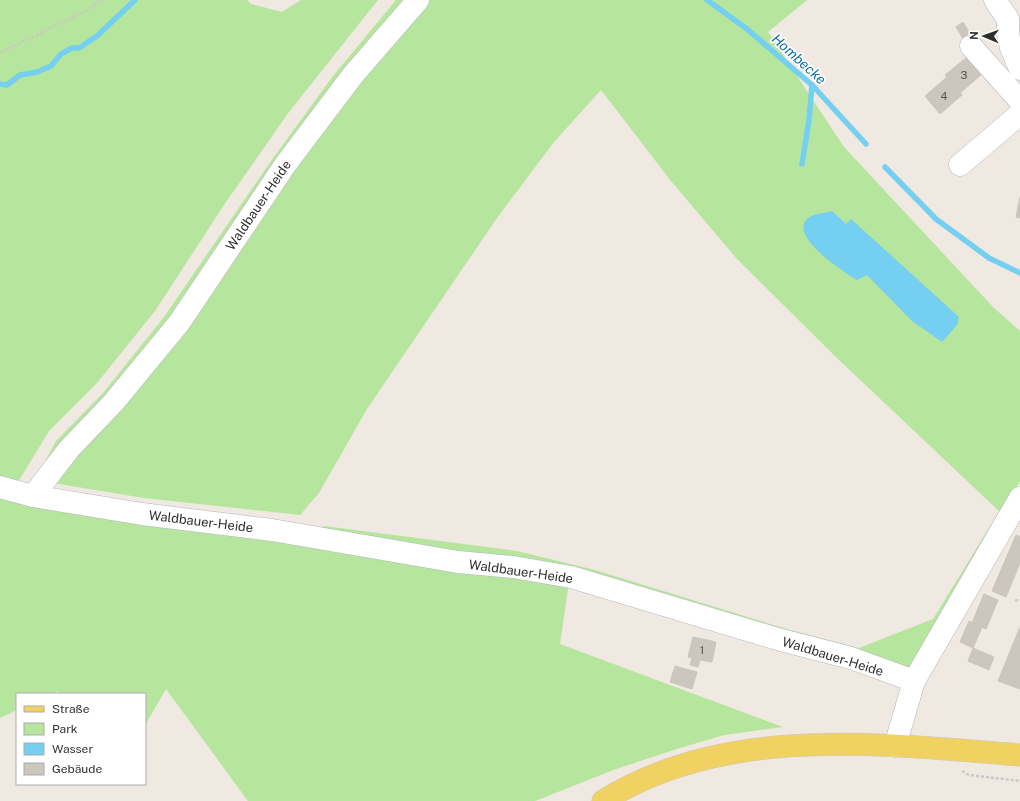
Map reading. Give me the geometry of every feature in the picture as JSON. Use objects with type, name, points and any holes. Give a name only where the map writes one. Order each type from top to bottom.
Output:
[{"type":"main road","points":[[603,801],[650,777],[693,762],[737,752],[783,745],[833,744],[895,746],[1020,755]]},
{"type":"street","name":"Waldbauer-Heide","points":[[418,0],[353,75],[290,158],[179,323],[113,402],[69,449],[33,496],[142,514],[272,530],[458,562],[513,567],[571,577],[774,638],[851,658],[914,681]]},
{"type":"street","points":[[994,0],[1014,15],[1008,34],[1011,48],[1020,69]]},
{"type":"street","points":[[971,46],[1020,101]]},
{"type":"street","points":[[960,165],[1020,114]]},
{"type":"street","points":[[0,487],[33,496]]},
{"type":"street","points":[[895,746],[914,681],[1020,498]]},
{"type":"path","points":[[0,53],[89,9],[103,0]]},
{"type":"path","points":[[1015,600],[1020,601]]},
{"type":"green space","points":[[0,0],[247,0],[251,4],[282,12],[301,0],[378,0],[289,112],[226,202],[155,311],[97,383],[49,431],[18,482],[0,478]]},
{"type":"green space","points":[[396,0],[807,0],[768,32],[844,147],[993,307],[1020,331],[1020,481],[1002,514],[838,359],[737,259],[671,181],[601,90],[554,142],[497,218],[367,409],[319,493],[300,515],[144,498],[35,480],[56,441],[103,393],[164,317],[271,161],[333,76]]},
{"type":"green space","points":[[0,498],[143,524],[569,582],[560,644],[783,727],[724,735],[680,748],[616,769],[535,801],[248,801],[166,689],[146,723],[146,693],[59,693],[58,691],[53,693],[16,693],[16,710],[0,718]]},
{"type":"green space","points":[[1002,514],[917,668],[911,671],[776,633],[321,532],[324,526],[517,551],[595,570],[790,630],[859,648],[933,619],[992,523]]},
{"type":"water","points":[[832,211],[846,224],[851,219],[959,317],[957,325],[942,342],[912,321],[867,275],[857,280],[830,262],[811,243],[805,234],[804,226],[808,218]]},
{"type":"building","points":[[963,22],[973,38],[965,42],[956,27]]},
{"type":"building","points":[[967,57],[982,74],[960,93],[945,75]]},
{"type":"building","points":[[947,77],[962,95],[940,114],[925,96]]},
{"type":"building","points":[[1020,197],[1020,218],[1016,217]]},
{"type":"building","points":[[1016,535],[1020,537],[1020,563],[1006,597],[992,591]]},
{"type":"building","points":[[984,594],[998,600],[986,629],[972,623]]},
{"type":"building","points":[[969,621],[982,627],[973,648],[960,642]]},
{"type":"building","points":[[1020,627],[1020,689],[998,681]]},
{"type":"building","points":[[693,637],[716,642],[712,662],[700,660],[698,667],[690,665],[692,658],[688,657]]},
{"type":"building","points":[[973,648],[994,657],[989,670],[968,661]]},
{"type":"building","points":[[675,666],[697,672],[692,689],[670,682]]},
{"type":"waterway","points":[[0,84],[7,85],[20,75],[37,72],[51,66],[61,54],[72,48],[79,48],[97,36],[135,0]]},
{"type":"waterway","name":"Hombecke","points":[[707,0],[747,29],[812,85],[866,144]]},
{"type":"waterway","points":[[802,164],[809,120],[812,85]]},
{"type":"waterway","name":"Hombecke","points":[[885,167],[936,219],[989,258],[1020,273]]}]
